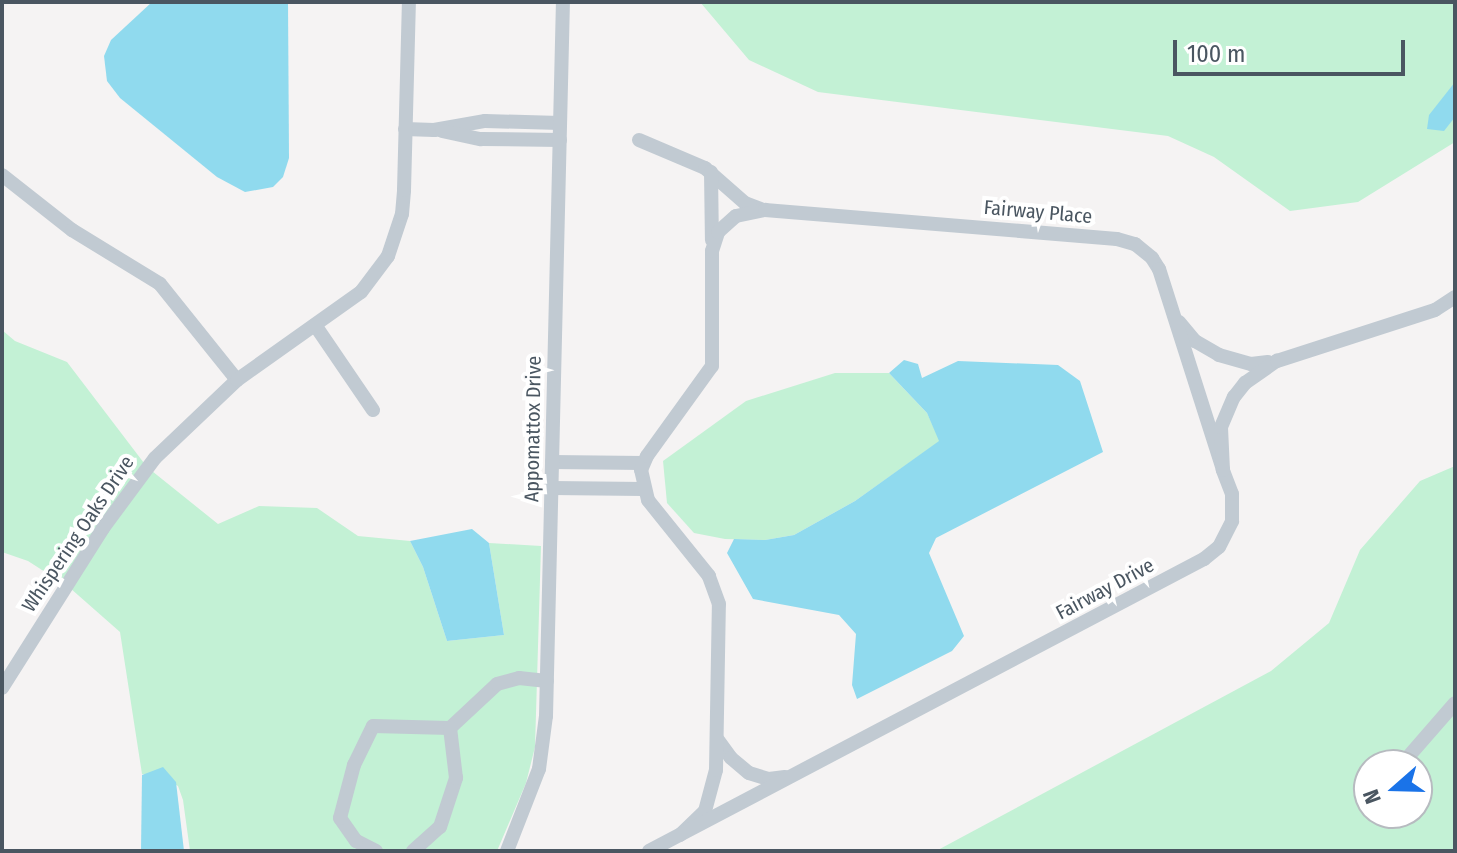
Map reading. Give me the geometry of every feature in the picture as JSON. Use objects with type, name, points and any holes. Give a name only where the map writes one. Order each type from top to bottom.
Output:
[{"type":"street","name":"Whispering Oaks Drive","points":[[4,680],[132,486],[186,426],[237,380],[361,292],[388,256],[402,214],[409,2]]},
{"type":"street","name":"Appomattox Drive","points":[[507,851],[539,769],[547,681],[563,2]]},
{"type":"street","points":[[434,130],[485,121],[560,123]]},
{"type":"street","points":[[405,129],[434,130],[481,139],[560,140]]},
{"type":"street","points":[[639,140],[711,172],[745,203],[765,210]]},
{"type":"street","points":[[680,835],[697,820],[711,798],[718,739],[719,604],[716,588],[643,489],[643,463],[712,366],[711,172]]},
{"type":"street","points":[[2,175],[53,217],[160,284],[237,380]]},
{"type":"street","name":"Fairway Place","points":[[712,251],[718,232],[730,220],[744,212],[765,210],[1127,241],[1152,258],[1170,304],[1223,470]]},
{"type":"street","name":"Fairway Drive","points":[[649,851],[1204,559],[1219,547],[1232,521],[1232,494],[1223,470],[1219,443],[1227,411],[1245,383],[1277,361],[1435,310],[1455,297]]},
{"type":"street","points":[[1170,304],[1187,333],[1205,348],[1251,364],[1277,361]]},
{"type":"street","points":[[315,325],[373,410]]},
{"type":"street","points":[[552,462],[643,463]]},
{"type":"street","points":[[552,488],[643,489]]},
{"type":"street","points":[[376,851],[356,841],[340,818],[354,765],[373,726],[450,728],[497,684],[519,678],[547,681]]},
{"type":"street","points":[[1415,749],[1455,703]]},
{"type":"street","points":[[413,851],[440,827],[456,778],[450,728]]},
{"type":"street","points":[[718,739],[731,758],[749,773],[769,779],[793,775]]},
{"type":"green space","points":[[700,2],[1455,2],[1455,142],[1358,202],[1290,211],[1214,157],[1168,136],[818,92],[749,60]]},
{"type":"green space","points":[[2,330],[15,341],[67,362],[147,467],[218,524],[259,506],[317,508],[358,536],[410,541],[423,567],[447,641],[504,635],[489,543],[541,546],[535,747],[526,783],[497,851],[190,851],[178,786],[158,775],[142,774],[120,632],[70,588],[28,561],[2,552]]},
{"type":"green space","points":[[835,373],[889,373],[927,413],[940,441],[855,501],[794,535],[765,540],[725,539],[694,533],[667,503],[663,461],[746,401]]},
{"type":"green space","points":[[1455,466],[1455,851],[936,851],[1271,671],[1329,623],[1360,550],[1420,481]]},
{"type":"water","points":[[152,2],[288,2],[289,158],[283,177],[273,187],[245,192],[217,177],[120,98],[107,81],[104,56],[111,40]]},
{"type":"water","points":[[1455,82],[1455,117],[1444,131],[1427,129],[1429,115]]},
{"type":"water","points":[[904,360],[918,364],[922,378],[958,361],[1058,365],[1080,381],[1103,452],[936,538],[929,553],[964,636],[952,651],[857,699],[852,685],[856,634],[839,615],[753,599],[727,553],[734,539],[765,540],[794,535],[855,501],[939,441],[927,413],[889,373]]},
{"type":"water","points":[[472,529],[489,543],[504,635],[447,641],[423,567],[410,541]]},
{"type":"water","points":[[163,767],[176,782],[184,851],[141,851],[142,775]]}]
